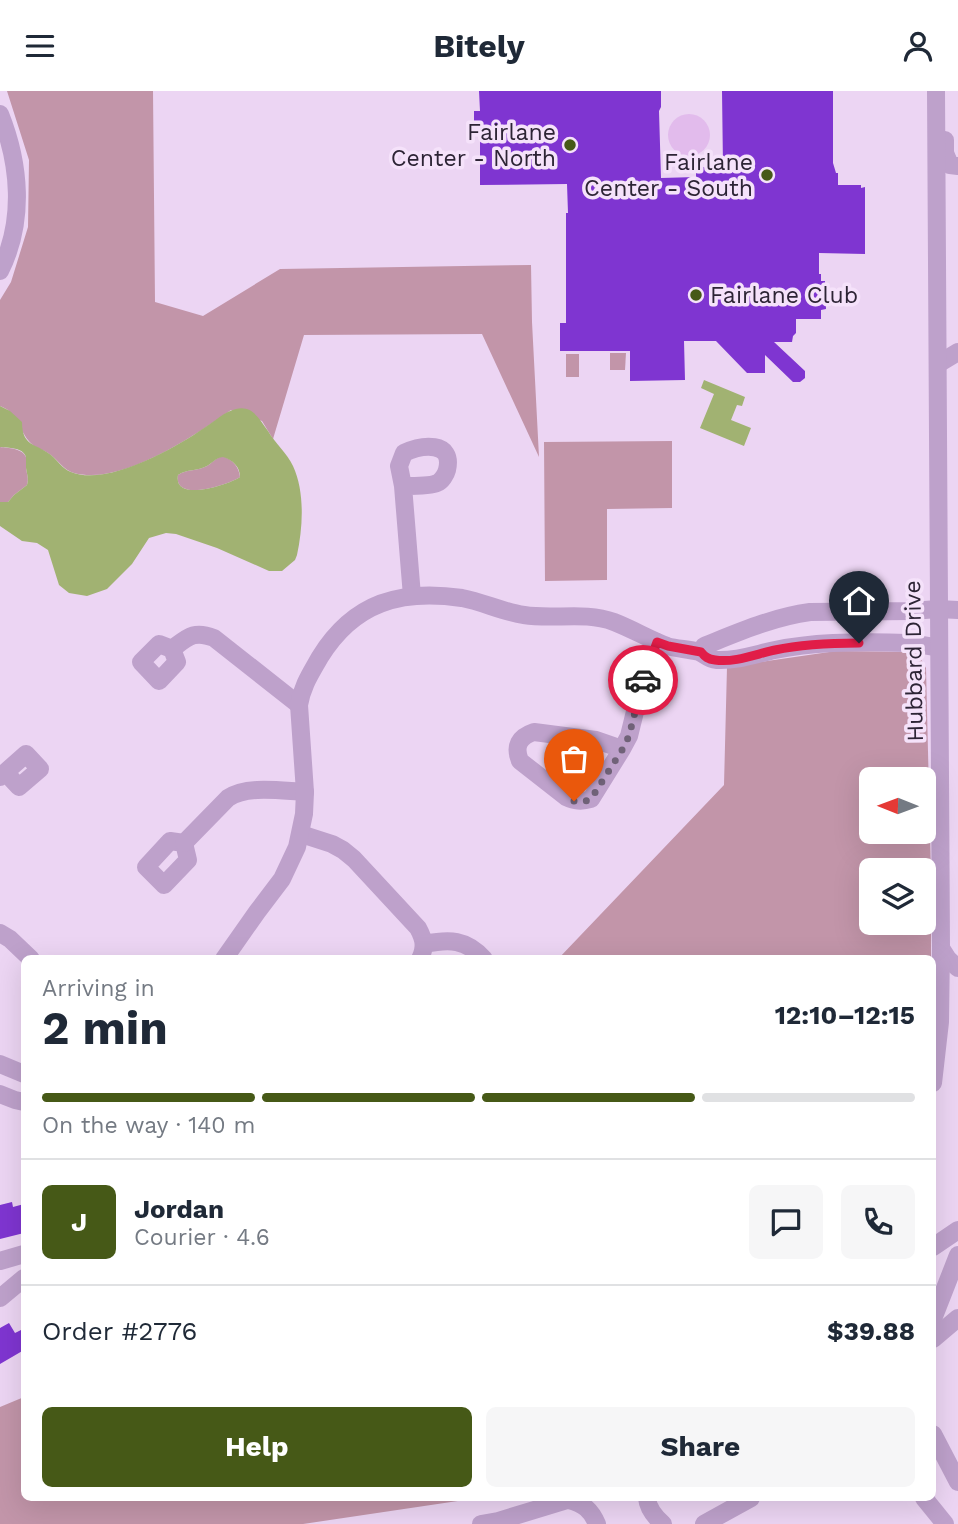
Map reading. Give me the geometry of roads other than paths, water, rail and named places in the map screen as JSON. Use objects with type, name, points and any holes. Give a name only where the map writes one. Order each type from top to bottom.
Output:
[{"type":"street","name":"Hubbard Drive","points":[[936,91],[941,948],[940,1022],[936,1057]]},
{"type":"street","points":[[944,91],[945,153],[950,165],[958,166]]},
{"type":"street","points":[[0,271],[6,259],[17,216],[16,170],[2,125]]},
{"type":"street","points":[[938,364],[958,352]]},
{"type":"street","points":[[403,487],[412,596]]},
{"type":"street","points":[[227,955],[282,879],[293,859],[301,834],[304,792],[299,705],[301,692],[331,639],[356,617],[374,606],[412,596],[436,596],[465,599],[503,611],[531,616],[596,617],[668,646],[701,652],[705,658],[714,660],[727,660],[797,646],[833,643],[911,643],[939,647]]},
{"type":"street","points":[[701,652],[705,646],[794,614],[958,610]]},
{"type":"street","points":[[794,614],[797,646]]},
{"type":"street","points":[[769,621],[776,650]]},
{"type":"street","points":[[172,649],[190,635],[214,638],[299,705]]},
{"type":"street","points":[[622,750],[596,740],[534,732],[525,735],[518,743],[517,752],[520,761],[566,797],[583,802],[591,799],[622,750],[629,736],[657,642]]},
{"type":"street","points":[[184,843],[236,793],[304,792]]},
{"type":"street","points":[[301,834],[332,844],[354,859],[418,928],[423,936],[423,951],[441,941],[455,942],[474,949],[480,955]]},
{"type":"street","points":[[0,933],[27,955]]},
{"type":"street","points":[[941,948],[958,968]]},
{"type":"street","points":[[0,1064],[21,1073]]},
{"type":"street","points":[[0,1094],[21,1101]]},
{"type":"street","points":[[936,1245],[958,1230]]},
{"type":"street","points":[[0,1261],[21,1255]]},
{"type":"street","points":[[936,1311],[958,1255]]},
{"type":"street","points":[[0,1298],[21,1280]]},
{"type":"street","points":[[936,1336],[958,1318]]},
{"type":"street","points":[[936,1440],[958,1482]]},
{"type":"street","points":[[481,1524],[564,1501]]},
{"type":"street","points":[[576,1501],[592,1512],[597,1524]]},
{"type":"street","points":[[646,1501],[663,1524]]},
{"type":"street","points":[[704,1524],[746,1501]]},
{"type":"street","points":[[926,1501],[945,1524]]},
{"type":"place","name":"Fairlane Center - North","points":[[570,145]]},
{"type":"place","name":"Fairlane Center - South","points":[[767,175]]},
{"type":"place","name":"Fairlane Club","points":[[696,295]]}]
